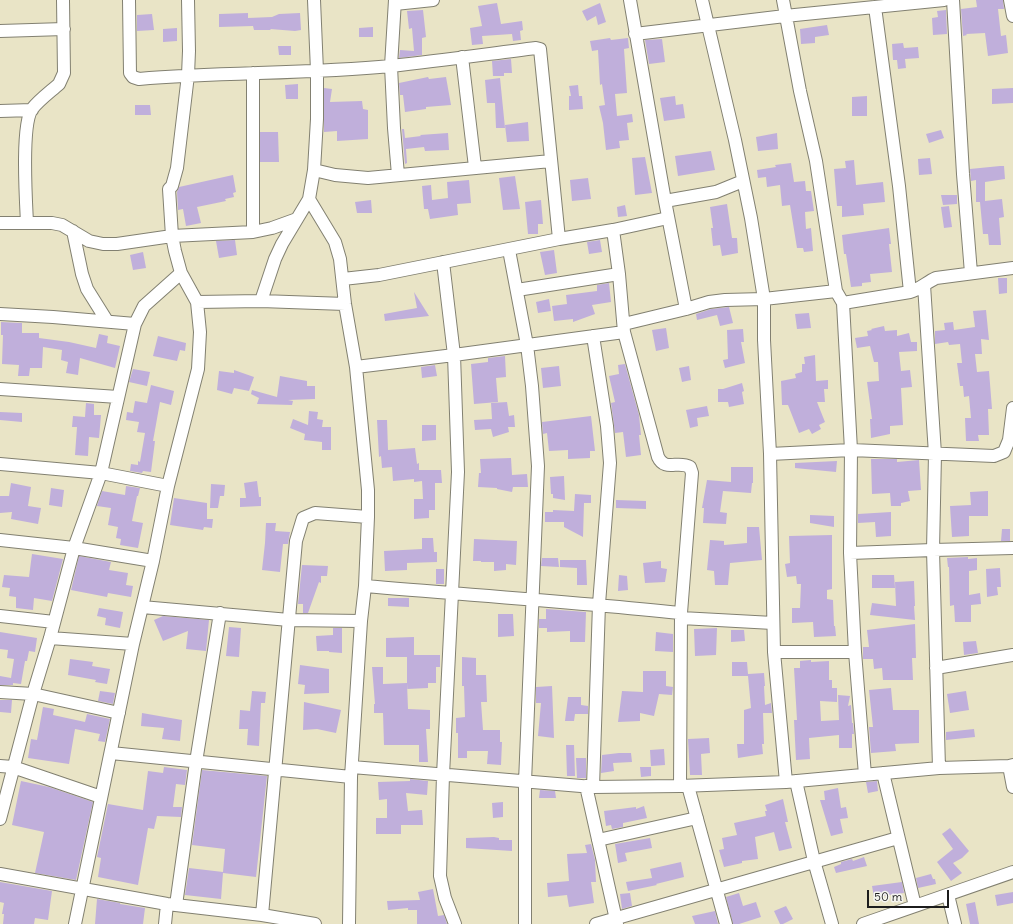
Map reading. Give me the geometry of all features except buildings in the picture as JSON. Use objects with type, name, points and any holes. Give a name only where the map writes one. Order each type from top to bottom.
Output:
[{"type":"street","points":[[27,223],[25,150],[27,125],[32,110],[59,84],[64,73],[63,0]]},
{"type":"street","points":[[129,0],[130,73],[133,77],[139,78],[317,71],[391,66],[536,48],[540,49],[559,239]]},
{"type":"street","points":[[75,924],[81,888],[111,753],[133,644],[153,561],[168,486],[198,369],[200,332],[197,302],[181,273],[172,236],[169,189],[172,186],[178,162],[188,75],[188,0]]},
{"type":"street","points":[[261,301],[275,259],[282,244],[309,200],[314,170],[317,119],[317,71],[314,0]]},
{"type":"street","points":[[398,175],[391,66],[395,2],[433,0]]},
{"type":"street","points":[[630,0],[668,218],[686,309]]},
{"type":"street","points":[[702,0],[707,26],[736,140],[751,218],[764,300],[764,340],[770,454],[774,652],[791,781],[832,924]]},
{"type":"street","points":[[783,0],[800,91],[816,161],[836,291],[843,303],[851,450],[850,553],[855,652],[865,775]]},
{"type":"street","points":[[635,34],[785,16],[944,0]]},
{"type":"street","points":[[952,0],[963,174],[972,273]]},
{"type":"street","points":[[1010,0],[1013,16]]},
{"type":"street","points":[[875,7],[899,186],[910,292]]},
{"type":"street","points":[[0,31],[64,28]]},
{"type":"street","points":[[462,57],[475,167]]},
{"type":"street","points":[[253,73],[253,232]]},
{"type":"street","points":[[0,111],[32,110]]},
{"type":"street","points":[[314,170],[351,177],[368,178],[550,161]]},
{"type":"street","points":[[665,201],[716,192],[743,181]]},
{"type":"street","points":[[309,200],[335,242],[340,259],[345,304],[356,367],[368,490],[368,517],[352,772],[349,924]]},
{"type":"street","points":[[343,279],[379,275],[668,218]]},
{"type":"street","points":[[0,223],[52,223],[62,225],[89,241],[103,244],[117,244],[172,236],[253,232],[272,228],[297,219]]},
{"type":"street","points":[[613,230],[624,328],[658,457],[660,463],[666,466],[685,464],[690,467],[692,473],[681,616],[684,786],[697,818],[726,924]]},
{"type":"street","points":[[72,231],[82,274],[88,289],[107,321]]},
{"type":"street","points":[[509,250],[527,345],[532,386],[538,466],[525,782],[525,924]]},
{"type":"street","points":[[443,262],[454,356],[458,472],[443,775],[440,876],[445,898],[455,924]]},
{"type":"street","points":[[843,303],[910,292],[917,290],[936,278],[1013,268]]},
{"type":"street","points":[[0,819],[74,548],[101,473],[135,324],[144,306],[181,273]]},
{"type":"street","points":[[517,290],[619,274]]},
{"type":"street","points":[[924,285],[935,454],[933,550],[939,768]]},
{"type":"street","points":[[356,367],[454,356],[593,336],[709,302],[725,300],[764,300],[836,291]]},
{"type":"street","points":[[197,302],[261,301],[345,304]]},
{"type":"street","points":[[0,314],[135,324]]},
{"type":"street","points":[[593,336],[607,426],[610,463],[599,604],[589,786],[598,840],[616,922]]},
{"type":"street","points":[[0,389],[118,397]]},
{"type":"street","points":[[770,454],[851,450],[994,456],[1004,452],[1009,440],[1013,408]]},
{"type":"street","points":[[0,464],[101,473],[168,486]]},
{"type":"street","points":[[255,918],[276,769],[296,541],[303,518],[315,514],[368,517]]},
{"type":"street","points":[[0,540],[74,548],[153,561]]},
{"type":"street","points":[[850,553],[1013,548]]},
{"type":"street","points":[[364,586],[452,594],[599,604],[681,616],[773,623]]},
{"type":"street","points":[[142,607],[289,620],[361,621]]},
{"type":"street","points":[[165,924],[172,905],[220,613]]},
{"type":"street","points":[[0,616],[54,622]]},
{"type":"street","points":[[50,638],[133,644]]},
{"type":"street","points":[[774,652],[855,652]]},
{"type":"street","points":[[936,668],[1013,655]]},
{"type":"street","points":[[0,692],[33,694],[119,712]]},
{"type":"street","points":[[111,753],[276,769],[443,775],[589,786],[684,786],[791,781],[939,768],[1011,766],[1013,787]]},
{"type":"street","points":[[0,766],[13,767],[101,797]]},
{"type":"street","points":[[883,774],[915,906]]},
{"type":"street","points":[[598,840],[697,818]]},
{"type":"street","points":[[596,924],[616,922],[716,890],[898,838]]},
{"type":"street","points":[[863,924],[1013,872]]},
{"type":"street","points":[[0,874],[172,905],[255,918],[315,924]]},
{"type":"street","points":[[948,895],[955,924]]}]
